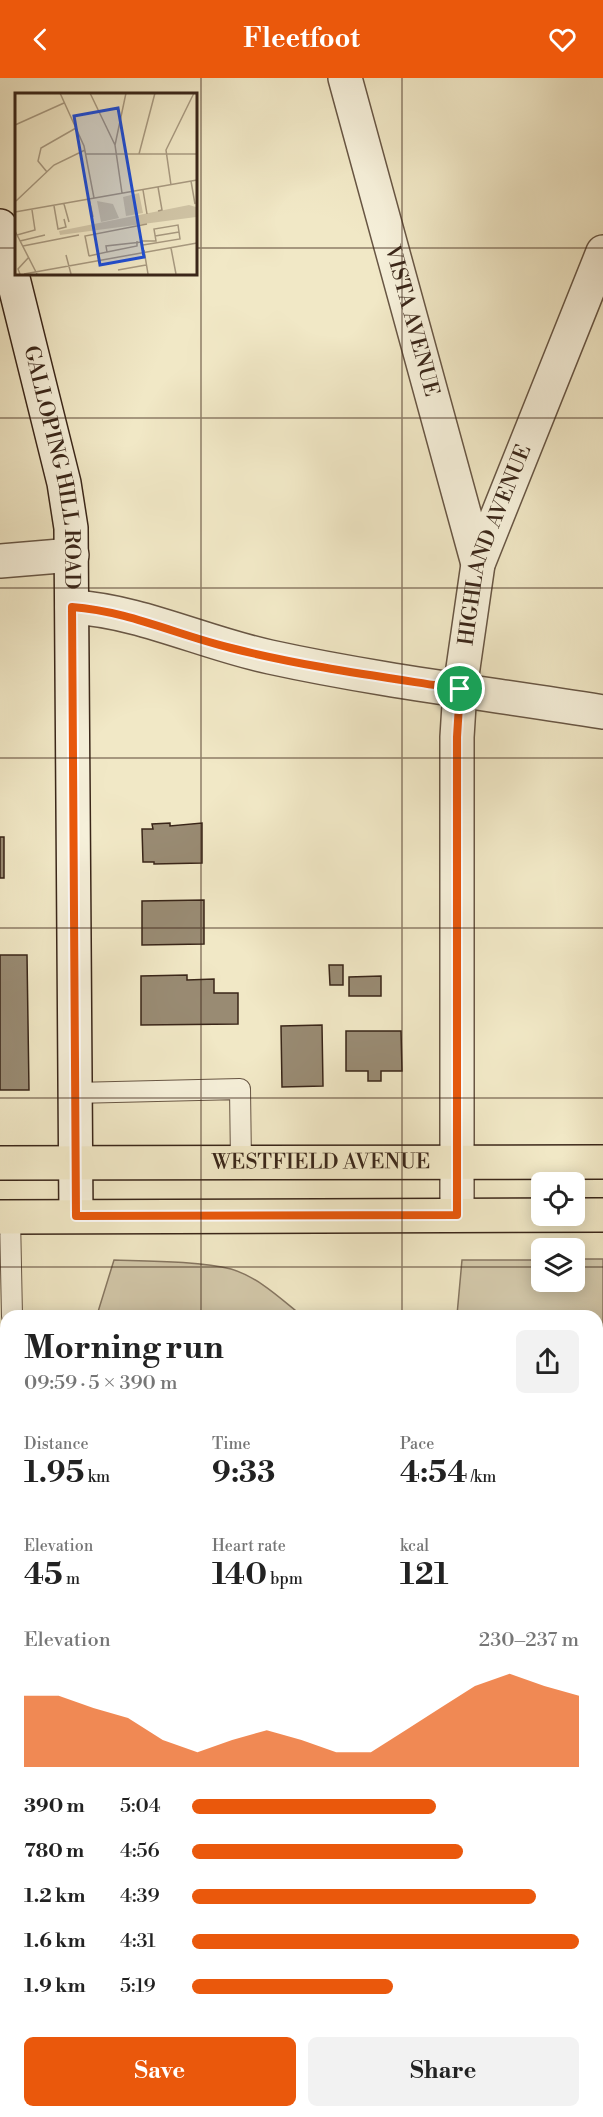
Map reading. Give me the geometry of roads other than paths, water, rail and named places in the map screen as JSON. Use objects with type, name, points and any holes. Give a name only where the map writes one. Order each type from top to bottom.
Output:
[{"type":"main road","name":"WESTFIELD AVENUE","points":[[0,1163],[603,1162]]},
{"type":"main road","points":[[5,1217],[603,1215]]},
{"type":"street","name":"VISTA AVENUE","points":[[345,78],[478,564]]},
{"type":"street","name":"GALLOPING HILL ROAD","points":[[1,236],[64,483],[72,555],[76,1216]]},
{"type":"street","name":"HIGHLAND AVENUE","points":[[457,1215],[457,737],[460,689],[478,564],[603,252]]},
{"type":"street","points":[[0,561],[72,555]]},
{"type":"street","points":[[72,607],[129,615],[195,638],[272,657],[603,712]]},
{"type":"lane","points":[[74,1093],[240,1089],[241,1162]]},
{"type":"lane","points":[[5,1217],[12,1310]]}]
